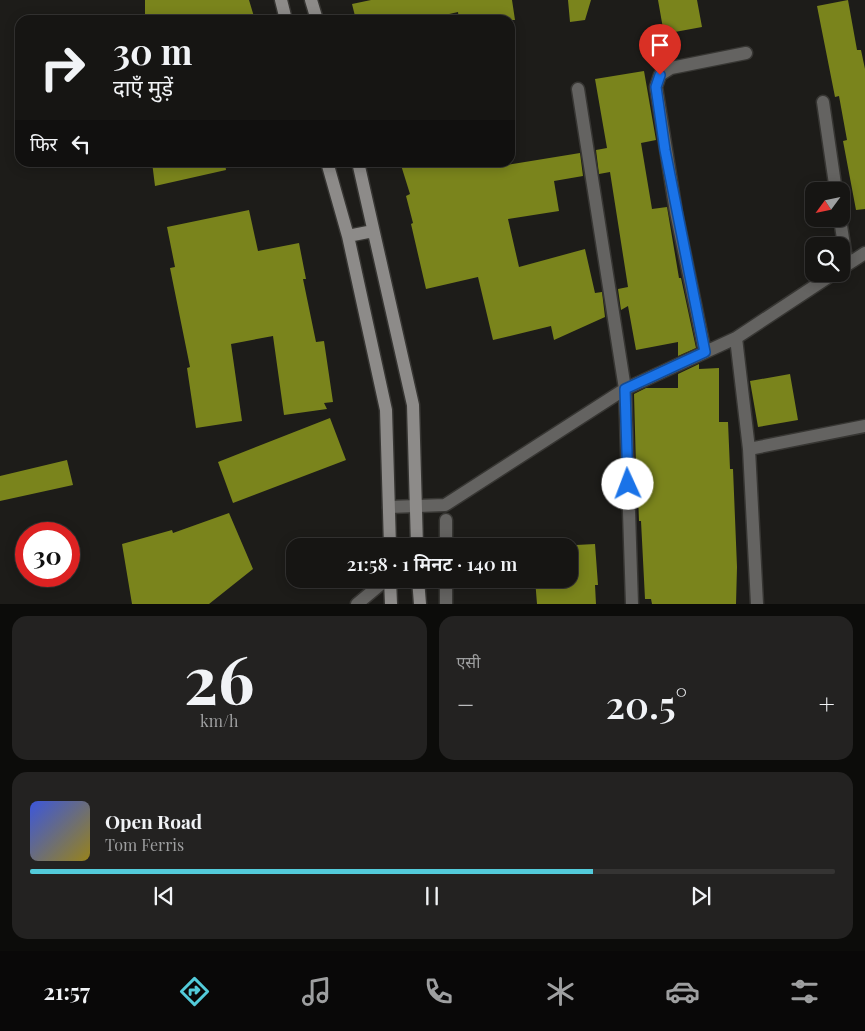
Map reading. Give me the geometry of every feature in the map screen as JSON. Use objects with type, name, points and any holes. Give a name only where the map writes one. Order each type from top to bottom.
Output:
[{"type":"main road","points":[[281,0],[285,15]]},
{"type":"main road","points":[[311,0],[316,15]]},
{"type":"main road","points":[[328,167],[348,236],[386,410],[390,538]]},
{"type":"main road","points":[[359,167],[412,405],[417,538]]},
{"type":"main road","points":[[348,236],[373,231]]},
{"type":"main road","points":[[390,588],[392,604]]},
{"type":"main road","points":[[419,588],[420,604]]},
{"type":"street","points":[[705,352],[676,212],[656,87],[660,75],[671,68],[746,53]]},
{"type":"street","points":[[578,89],[625,389],[632,604]]},
{"type":"street","points":[[823,102],[835,182]]},
{"type":"street","points":[[850,263],[865,253]]},
{"type":"street","points":[[389,507],[445,505],[625,389],[736,338],[821,282]]},
{"type":"street","points":[[736,338],[749,449],[757,604]]},
{"type":"street","points":[[749,449],[865,426]]},
{"type":"street","points":[[446,520],[446,538]]},
{"type":"street","points":[[357,604],[377,588]]},
{"type":"street","points":[[446,588],[446,604]]},
{"type":"building","points":[[145,0],[249,0],[254,15],[145,15]]},
{"type":"building","points":[[371,0],[512,0],[514,15],[458,15],[458,12],[445,15],[355,15],[352,4]]},
{"type":"building","points":[[568,0],[591,0],[585,20],[570,22]]},
{"type":"building","points":[[658,0],[697,0],[702,27],[664,34]]},
{"type":"building","points":[[848,0],[857,50],[861,50],[865,69],[865,209],[856,210],[843,141],[847,140],[839,96],[835,97],[817,6]]},
{"type":"building","points":[[644,71],[656,140],[641,143],[652,209],[667,207],[679,278],[681,278],[696,348],[678,356],[678,342],[636,350],[628,306],[621,310],[618,289],[628,287],[610,172],[599,174],[596,150],[607,148],[595,79]]},
{"type":"building","points":[[580,153],[583,176],[554,181],[559,211],[508,219],[519,267],[585,249],[595,293],[602,292],[605,317],[554,340],[551,326],[493,340],[478,277],[426,289],[411,224],[413,223],[406,196],[410,194],[402,167],[515,167],[515,164]]},
{"type":"building","points":[[153,167],[226,167],[226,170],[155,186]]},
{"type":"building","points":[[249,210],[258,251],[299,243],[306,279],[303,279],[316,342],[324,341],[333,402],[324,403],[327,409],[284,415],[273,336],[231,344],[242,421],[196,428],[187,368],[190,367],[170,268],[175,267],[167,227]]},
{"type":"building","points":[[699,364],[699,369],[719,368],[719,422],[728,422],[730,469],[733,469],[737,567],[736,604],[652,604],[651,599],[645,599],[636,467],[634,394],[646,388],[678,388],[678,374]]},
{"type":"building","points":[[790,374],[798,420],[758,427],[750,381]]},
{"type":"building","points":[[330,418],[346,460],[233,503],[218,462]]},
{"type":"building","points":[[67,460],[73,485],[0,501],[0,476]]},
{"type":"building","points":[[229,513],[253,569],[209,604],[132,604],[122,544],[172,530],[173,533]]},
{"type":"building","points":[[595,544],[598,585],[595,585],[596,604],[537,604],[536,588],[578,588],[578,545]]},
{"type":"route","points":[[628,484],[625,389],[705,352],[665,150],[656,87],[660,75]]}]
